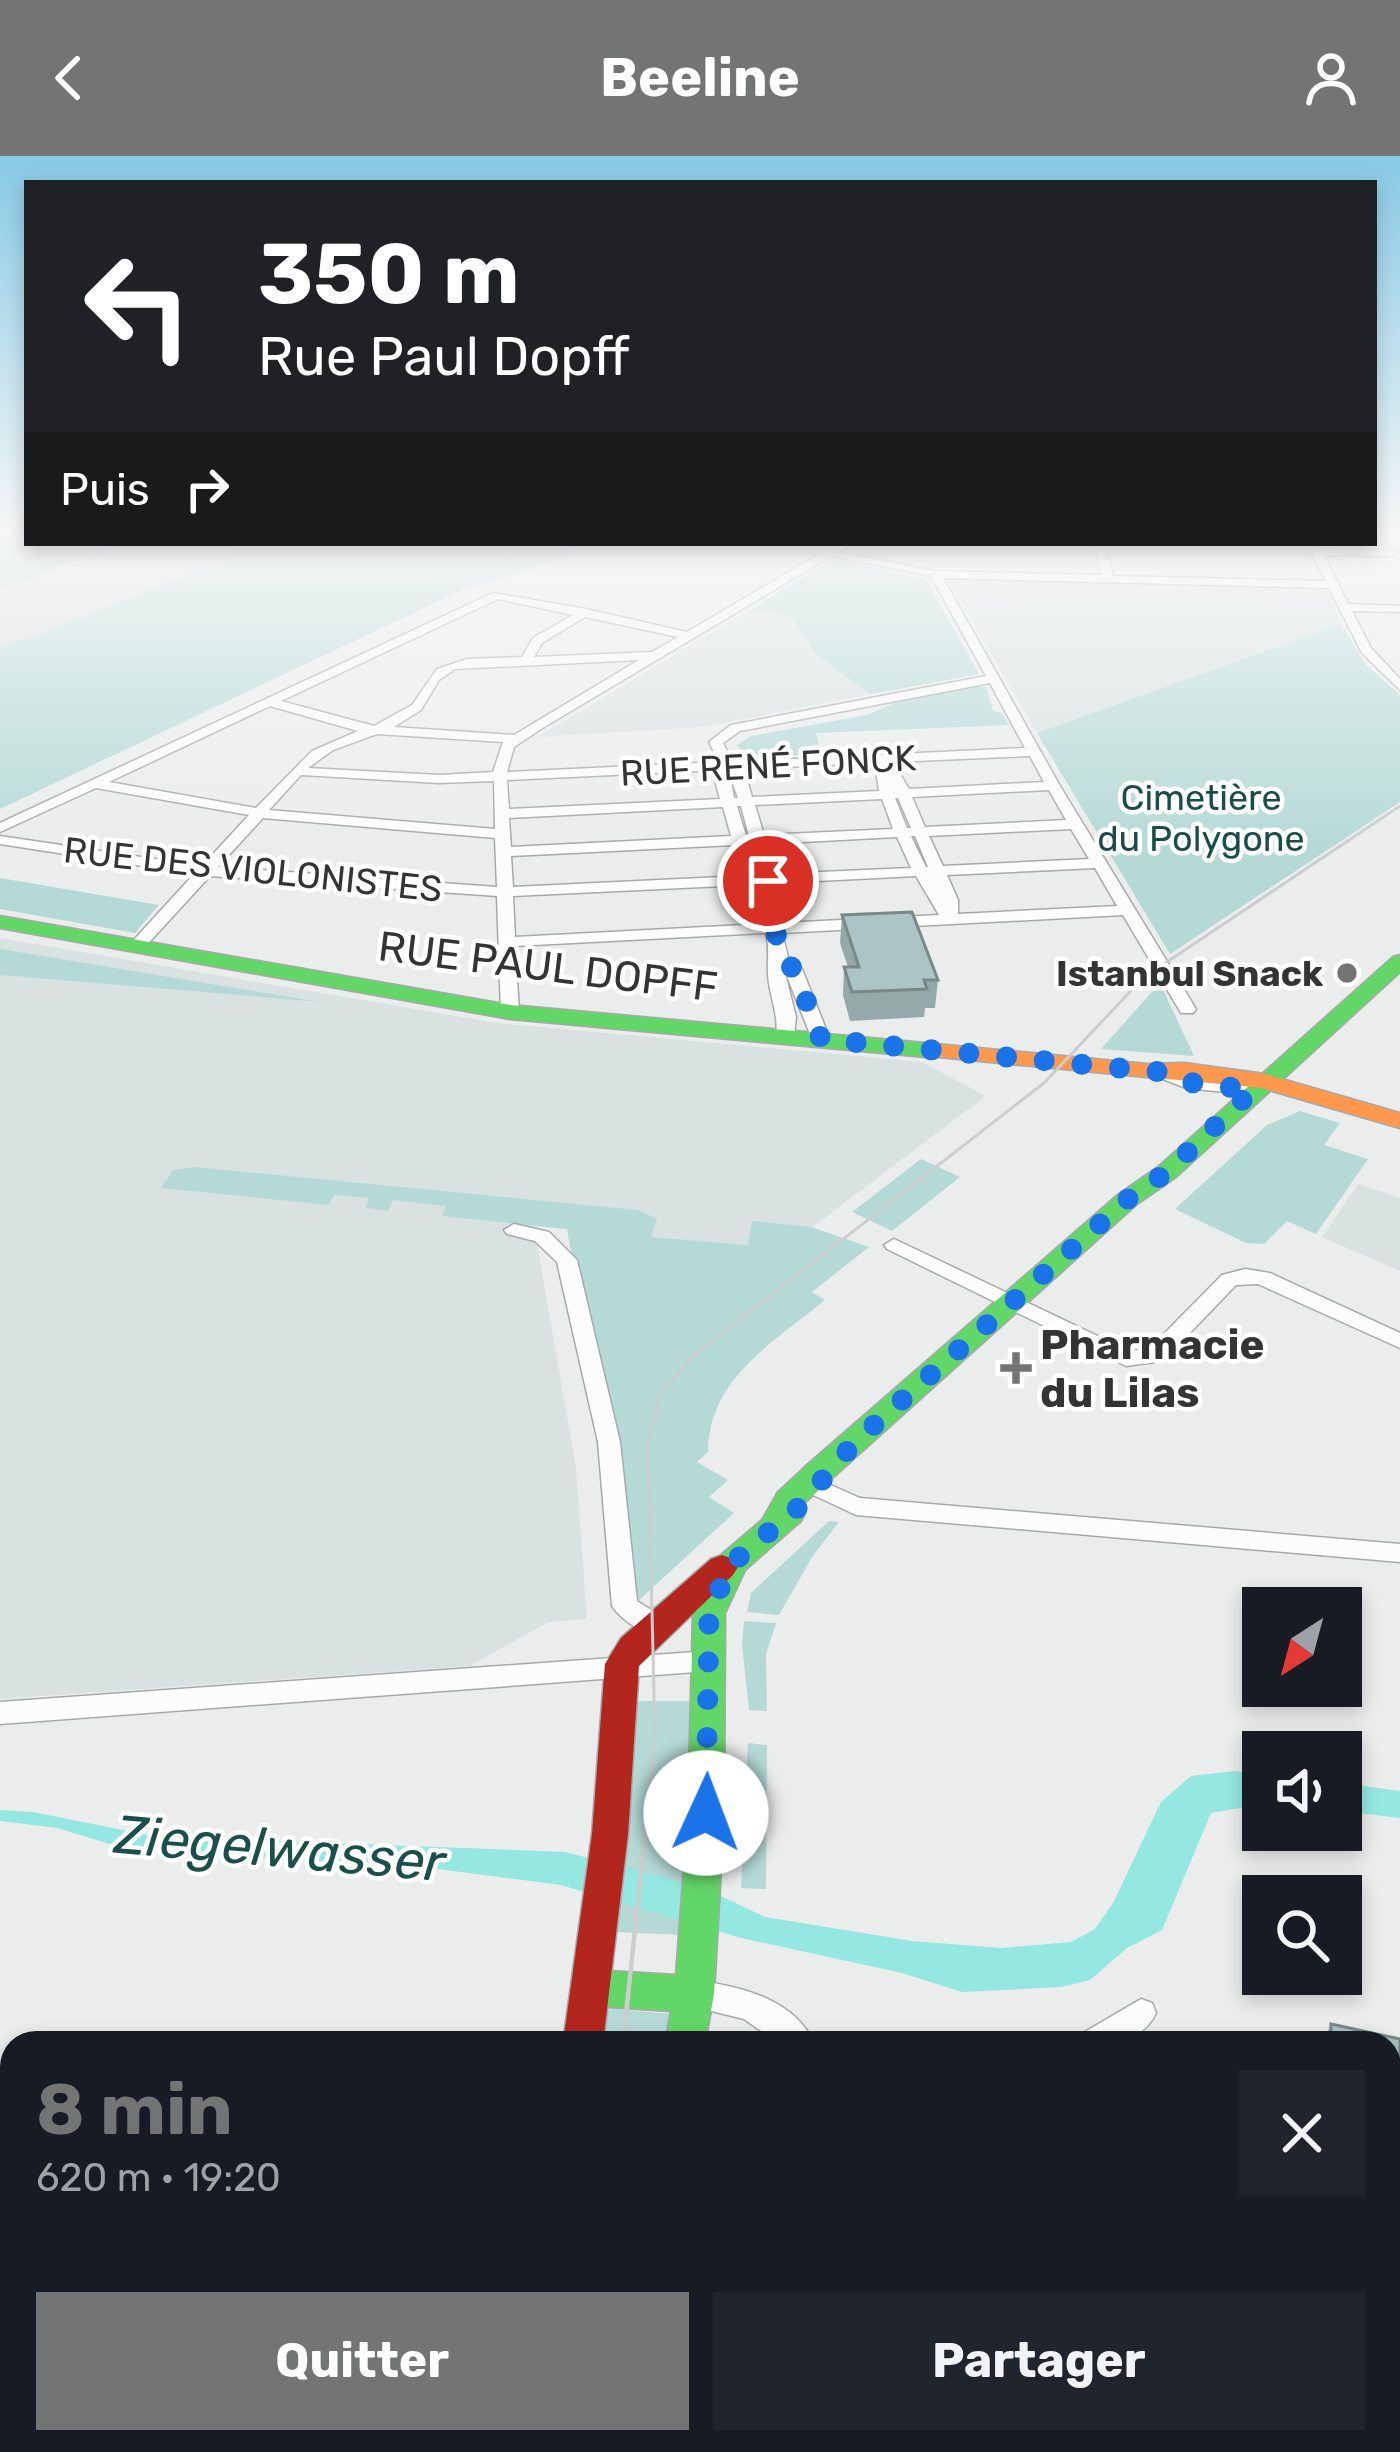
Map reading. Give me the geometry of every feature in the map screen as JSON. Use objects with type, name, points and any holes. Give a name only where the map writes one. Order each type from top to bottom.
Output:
[{"type":"street","points":[[0,828],[413,635]]},
{"type":"street","points":[[526,661],[537,641],[547,635]]},
{"type":"street","points":[[968,635],[1187,1010]]},
{"type":"street","points":[[1358,635],[1400,686]]},
{"type":"street","points":[[510,1012],[502,754],[514,739],[689,636]]},
{"type":"street","points":[[137,946],[297,771],[324,748],[411,712],[430,678],[440,670],[654,656]]},
{"type":"street","points":[[821,1039],[794,969],[781,959],[773,929],[761,912],[761,881],[738,801],[721,777],[727,761],[742,734],[860,711],[896,694],[992,679]]},
{"type":"street","points":[[269,702],[373,730],[514,739]]},
{"type":"street","name":"RUE RENÉ FONCK","points":[[297,771],[425,779],[727,761],[1034,752]]},
{"type":"street","points":[[882,759],[929,872],[950,900],[950,920]]},
{"type":"street","points":[[94,784],[257,813],[505,843],[749,840],[1076,824]]},
{"type":"street","points":[[502,814],[1053,786]]},
{"type":"street","name":"RUE DES VIOLONISTES","points":[[0,840],[206,871],[506,892],[1098,863]]},
{"type":"street","points":[[507,942],[1126,910]]},
{"type":"street","name":"RUE PAUL DOPFF","points":[[0,922],[510,1012],[1161,1072],[1184,1070],[1259,1085],[1400,1125]]},
{"type":"street","points":[[781,959],[775,970],[787,1017],[785,1036]]},
{"type":"street","points":[[776,1522],[789,1500],[1128,1199],[1167,1172],[1400,961]]},
{"type":"street","points":[[514,1230],[542,1236],[567,1260],[609,1442],[625,1606],[656,1625]]},
{"type":"street","points":[[894,1246],[1114,1356],[1135,1360],[1155,1356],[1229,1280],[1245,1274],[1400,1341]]},
{"type":"street","points":[[585,2031],[610,1834],[622,1664],[712,1572],[732,1563],[817,1487],[855,1442]]},
{"type":"street","points":[[817,1487],[856,1506],[1400,1553]]},
{"type":"street","points":[[687,2031],[694,1994],[709,1761],[709,1612],[732,1563]]},
{"type":"street","points":[[0,1713],[709,1661]]},
{"type":"street","points":[[592,1988],[746,2002],[766,2012],[786,2031]]},
{"type":"street","points":[[1113,2031],[1141,2013]]},
{"type":"shaded area","points":[[708,635],[804,635],[817,656],[871,694],[702,727],[537,737]]},
{"type":"shaded area","points":[[980,635],[1310,635],[1037,733]]},
{"type":"shaded area","points":[[0,938],[497,1023],[922,1062],[986,1096],[730,1289],[673,1239],[534,1226],[576,1468],[587,1619],[548,1622],[470,1666],[0,1699]]},
{"type":"shaded area","points":[[1358,1184],[1400,1198],[1400,1271],[1322,1237]]},
{"type":"green space","points":[[0,635],[367,635],[0,809]]},
{"type":"green space","points":[[804,635],[957,635],[979,674],[871,694],[817,656]]},
{"type":"green space","name":"Cimetière du Polygone","points":[[1310,635],[1348,635],[1366,665],[1400,695],[1400,802],[1170,954],[1037,733]]},
{"type":"green space","points":[[986,687],[993,710],[1009,725],[816,733],[821,754],[744,758],[737,745],[751,736],[867,715],[903,699]]},
{"type":"green space","points":[[0,878],[159,905],[135,933],[0,909]]},
{"type":"green space","points":[[0,949],[320,1002],[0,975]]},
{"type":"green space","points":[[1160,983],[1194,1056],[1101,1049]]},
{"type":"green space","points":[[1300,1111],[1340,1123],[1324,1145],[1368,1159],[1316,1234],[1287,1221],[1264,1244],[1246,1243],[1175,1209],[1267,1125]]},
{"type":"green space","points":[[921,1159],[960,1177],[892,1231],[852,1212]]},
{"type":"green space","points":[[194,1167],[638,1210],[657,1219],[651,1237],[748,1245],[752,1221],[811,1227],[869,1247],[812,1292],[825,1300],[766,1347],[732,1383],[711,1426],[708,1452],[697,1462],[728,1480],[709,1497],[734,1513],[639,1600],[633,1596],[567,1229],[442,1216],[446,1206],[393,1200],[388,1211],[365,1208],[369,1198],[334,1195],[329,1205],[161,1188],[173,1170]]},
{"type":"green space","points":[[829,1521],[839,1522],[812,1557],[779,1615],[747,1612],[751,1593]]},
{"type":"green space","points":[[744,1621],[776,1623],[766,1654],[767,1711],[749,1710]]},
{"type":"green space","points":[[634,1701],[695,1701],[682,1935],[615,1932]]},
{"type":"green space","points":[[748,1743],[767,1745],[766,1889],[741,1888]]},
{"type":"green space","points":[[611,2009],[673,2014],[674,2031],[600,2031]]},
{"type":"water","name":"Ziegelwasser","points":[[1242,1772],[1242,1808],[1211,1813],[1162,1930],[1127,1948],[1090,1980],[1061,1987],[962,1992],[902,1973],[741,1938],[561,1885],[430,1868],[126,1849],[57,1828],[0,1821],[0,1810],[153,1836],[565,1852],[702,1887],[765,1917],[912,1941],[1002,1948],[1071,1942],[1095,1929],[1113,1903],[1161,1802],[1191,1776]]},
{"type":"water","points":[[1362,1786],[1400,1791],[1400,1818],[1362,1813]]},
{"type":"building","points":[[912,912],[938,980],[924,980],[927,989],[852,992],[844,967],[859,967],[842,915]]},
{"type":"building","points":[[1331,2024],[1363,2031],[1331,2031]]},
{"type":"tram line","points":[[642,1857],[655,1737],[648,1443],[659,1396],[694,1355],[1044,1083],[1143,978],[1400,806]]},
{"type":"tram line","points":[[624,2031],[643,1854]]},
{"type":"traffic: fast","points":[[0,922],[510,1012],[936,1051]]},
{"type":"traffic: fast","points":[[776,1522],[789,1500],[817,1474],[1128,1199],[1167,1172],[1400,961]]},
{"type":"traffic: fast","points":[[687,2031],[706,1813],[709,1613],[732,1563],[790,1513]]},
{"type":"traffic: fast","points":[[592,1988],[694,1994]]},
{"type":"traffic: slow","points":[[936,1051],[1265,1081],[1400,1121]]},
{"type":"traffic: jam","points":[[585,2031],[610,1834],[622,1664],[633,1647],[722,1567]]},
{"type":"place","name":"Istanbul Snack","points":[[1347,973]]},
{"type":"place","name":"Pharmacie du Lilas","points":[[1016,1368]]},
{"type":"route","points":[[706,1813],[709,1612],[732,1563],[800,1506],[855,1442],[1128,1199],[1167,1172],[1253,1090],[1174,1080],[1161,1072],[821,1039],[794,969],[781,959],[773,929],[777,907],[768,881]]}]
